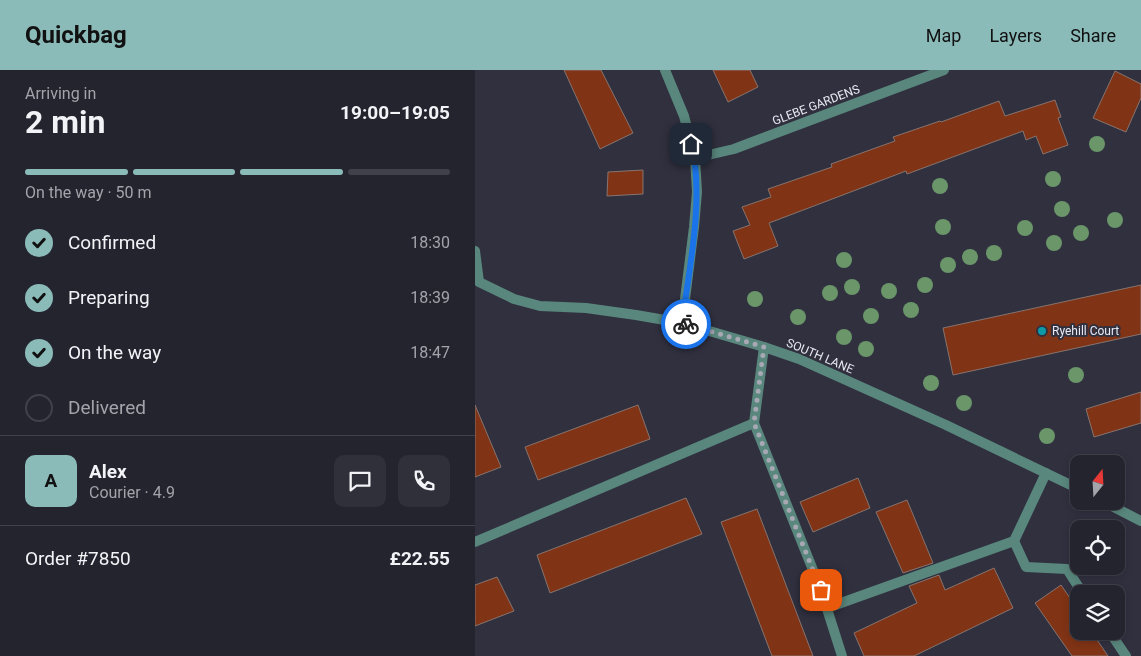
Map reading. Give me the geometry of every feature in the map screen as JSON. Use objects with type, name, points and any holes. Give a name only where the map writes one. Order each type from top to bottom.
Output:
[{"type":"street","points":[[665,70],[684,116],[695,158],[697,192],[682,323]]},
{"type":"street","name":"GLEBE GARDENS","points":[[695,158],[734,149],[944,70]]},
{"type":"street","name":"SOUTH LANE","points":[[475,251],[477,283],[514,299],[540,306],[603,310],[682,323],[764,347],[807,363],[946,425],[1070,484]]},
{"type":"street","points":[[764,347],[754,423],[821,590],[842,656]]},
{"type":"street","points":[[475,542],[754,423]]},
{"type":"street","points":[[827,608],[1014,541],[1046,472]]},
{"type":"street","points":[[1119,510],[1141,522]]},
{"type":"street","points":[[1014,541],[1026,567],[1067,569],[1077,585]]},
{"type":"street","points":[[1115,640],[1126,656]]},
{"type":"building","points":[[564,70],[601,70],[633,133],[600,149]]},
{"type":"building","points":[[713,70],[750,70],[758,87],[728,102]]},
{"type":"building","points":[[1115,71],[1141,84],[1141,98],[1126,132],[1093,118]]},
{"type":"building","points":[[1055,100],[1061,117],[1058,118],[1068,145],[1043,154],[1036,136],[1026,140],[1023,131],[907,174],[906,171],[769,223],[778,246],[744,259],[733,231],[750,225],[742,207],[771,197],[768,189],[832,167],[831,164],[895,141],[893,137],[999,101],[1005,116]]},
{"type":"building","points":[[643,170],[643,194],[607,196],[608,172]]},
{"type":"building","name":"Ryehill Court","points":[[1141,285],[1141,334],[953,375],[943,328]]},
{"type":"building","points":[[1141,392],[1141,423],[1094,437],[1086,409]]},
{"type":"building","points":[[475,405],[501,467],[475,477]]},
{"type":"building","points":[[638,405],[650,439],[538,480],[525,447]]},
{"type":"building","points":[[858,478],[870,508],[813,532],[800,502]]},
{"type":"building","points":[[686,498],[702,534],[550,593],[537,555]]},
{"type":"building","points":[[907,500],[933,563],[903,573],[876,512]]},
{"type":"building","points":[[757,509],[813,656],[772,656],[721,522]]},
{"type":"building","points":[[994,568],[1013,608],[914,656],[864,656],[854,633],[917,603],[909,586],[939,575],[945,590]]},
{"type":"building","points":[[497,577],[514,611],[475,626],[475,585]]},
{"type":"building","points":[[1061,585],[1070,598],[1070,640],[1097,640],[1108,656],[1072,656],[1035,603]]},
{"type":"way so far","points":[[686,324],[764,347],[754,423],[821,590]]},
{"type":"place","name":"Ryehill Court","points":[[1042,331]]},
{"type":"route","points":[[686,324],[682,323],[697,192],[695,158],[691,144]]}]
